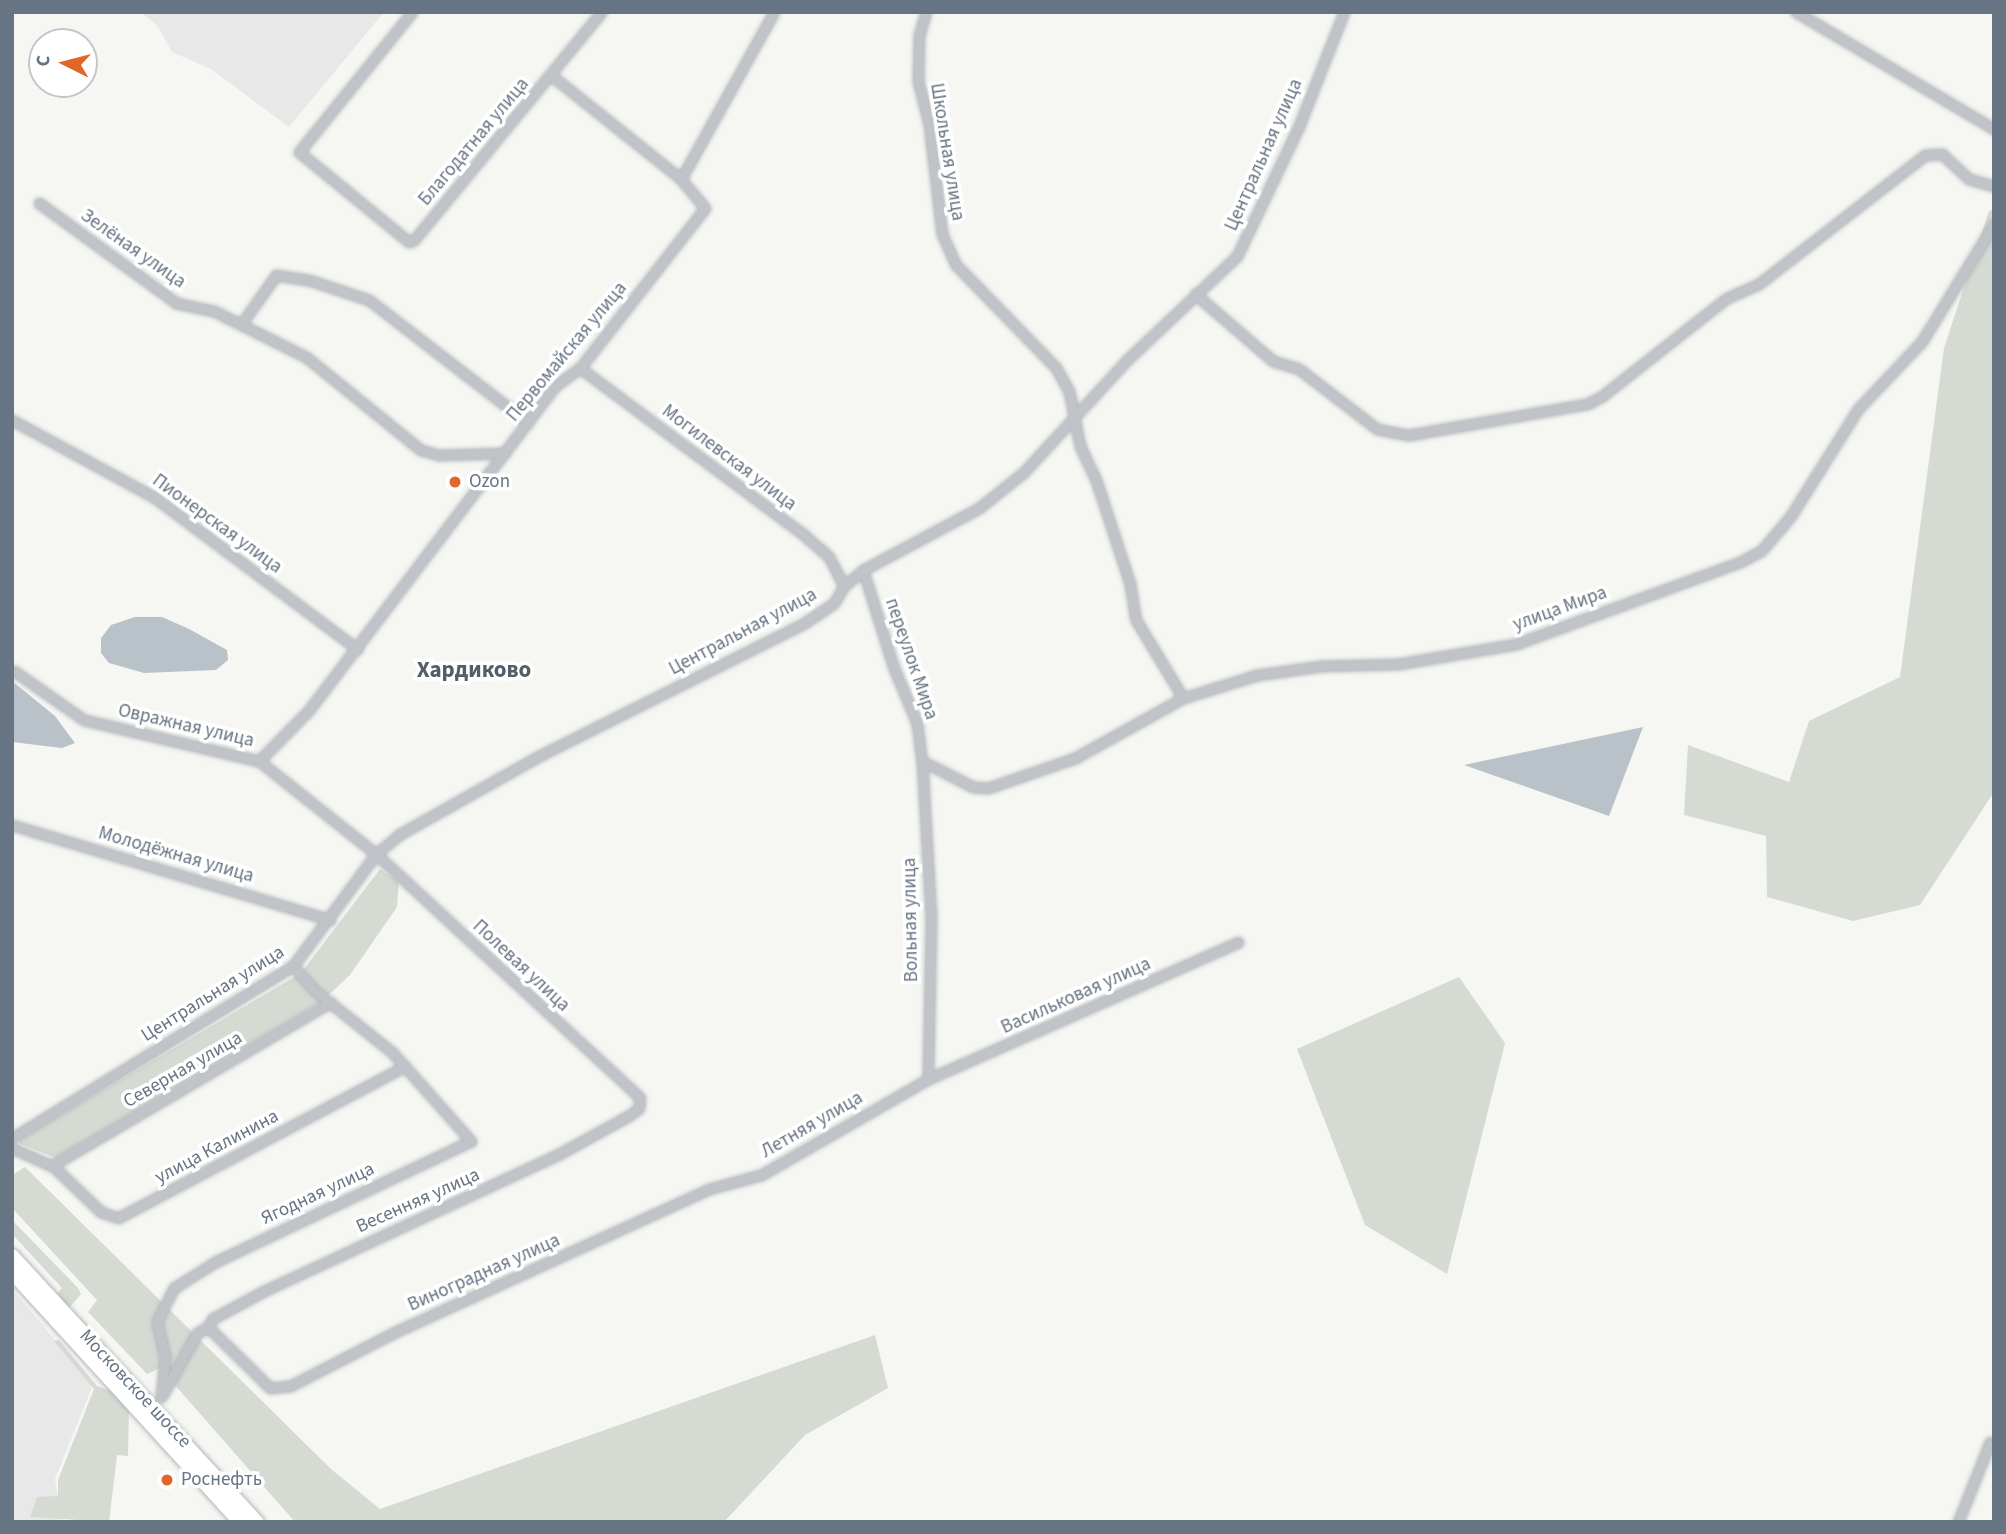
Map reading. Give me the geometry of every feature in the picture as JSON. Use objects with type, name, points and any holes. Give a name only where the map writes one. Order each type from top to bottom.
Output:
[{"type":"main road","name":"Московское шоссе","points":[[12,1256],[157,1402],[257,1522]]},
{"type":"main road","name":"Московское шоссе","points":[[12,1272],[240,1522]]},
{"type":"street","name":"Благодатная улица","points":[[412,12],[299,152],[404,241],[414,240],[552,76],[601,12]]},
{"type":"street","points":[[681,179],[774,12]]},
{"type":"street","name":"Школьная улица","points":[[926,12],[919,36],[918,81],[929,124],[942,234],[956,265],[1056,368],[1069,391],[1080,446],[1096,480],[1130,584],[1136,620],[1183,698]]},
{"type":"street","name":"Центральная улица","points":[[12,1138],[293,966],[330,920],[376,854],[400,834],[539,756],[803,624],[834,603],[844,586],[863,570],[979,508],[1024,472],[1195,294],[1237,256],[1249,236],[1344,12]]},
{"type":"street","points":[[1796,12],[1994,129]]},
{"type":"street","name":"Первомайская улица","points":[[259,761],[309,710],[555,386],[580,368],[701,217],[705,208],[701,199],[681,179],[552,76]]},
{"type":"street","points":[[1195,294],[1273,361],[1299,369],[1377,429],[1409,435],[1587,404],[1601,397],[1727,298],[1760,283],[1925,155],[1942,154],[1969,179],[1994,186]]},
{"type":"street","name":"Зелёная улица","points":[[39,203],[176,303],[242,323],[289,347],[333,377],[421,450],[439,455],[505,453]]},
{"type":"street","name":"улица Мира","points":[[922,761],[982,789],[1075,758],[1183,698],[1257,675],[1321,666],[1398,664],[1516,644],[1761,551],[1790,517],[1858,409],[1922,341],[1994,224]]},
{"type":"street","points":[[242,323],[276,275],[312,281],[384,309],[528,423]]},
{"type":"street","name":"Могилевская улица","points":[[580,368],[805,536],[829,557],[844,586]]},
{"type":"street","name":"Пионерская улица","points":[[12,420],[154,497],[357,649]]},
{"type":"street","name":"переулок Мира","points":[[863,570],[893,666],[917,723],[922,761]]},
{"type":"street","name":"Овражная улица","points":[[14,671],[84,720],[259,761],[376,854]]},
{"type":"street","name":"Вольная улица","points":[[922,761],[931,918],[928,1079]]},
{"type":"street","name":"Молодёжная улица","points":[[12,825],[330,920]]},
{"type":"street","name":"Полевая улица","points":[[376,854],[541,1011],[583,1041],[641,1101]]},
{"type":"street","name":"Васильковая улица","points":[[928,1079],[1238,942]]},
{"type":"street","points":[[293,966],[405,1066]]},
{"type":"street","name":"Северная улица","points":[[53,1167],[331,1002]]},
{"type":"street","name":"Ягодная улица","points":[[157,1402],[165,1357],[157,1321],[166,1298],[181,1282],[471,1141],[405,1066]]},
{"type":"street","name":"улица Калинина","points":[[12,1148],[53,1167],[101,1212],[118,1218],[405,1066]]},
{"type":"street","name":"Летняя улица","points":[[709,1189],[761,1175],[928,1079]]},
{"type":"street","name":"Весенняя улица","points":[[157,1402],[197,1334],[208,1327],[212,1319],[559,1154],[630,1115],[641,1101]]},
{"type":"street","name":"Виноградная улица","points":[[208,1327],[275,1389],[709,1189]]},
{"type":"street","points":[[1958,1522],[1990,1442]]},
{"type":"shaded area","points":[[140,12],[384,12],[289,127],[211,69],[172,52],[157,25]]},
{"type":"shaded area","points":[[1994,209],[1994,792],[1920,905],[1853,921],[1767,897],[1766,836],[1684,815],[1688,745],[1789,782],[1809,721],[1900,677],[1944,348],[1989,211]]},
{"type":"shaded area","points":[[135,617],[162,617],[189,629],[227,650],[228,660],[216,670],[144,673],[109,663],[101,653],[101,638],[111,625]]},
{"type":"shaded area","points":[[12,681],[55,716],[75,743],[62,748],[12,742]]},
{"type":"shaded area","points":[[1643,727],[1609,816],[1464,765]]},
{"type":"shaded area","points":[[380,869],[399,882],[397,907],[350,975],[321,1002],[56,1158],[20,1144],[19,1140],[301,973]]},
{"type":"shaded area","points":[[1459,977],[1505,1043],[1447,1274],[1365,1225],[1297,1049]]},
{"type":"shaded area","points":[[25,1167],[331,1469],[380,1509],[875,1335],[888,1388],[805,1435],[724,1522],[295,1522],[160,1368],[147,1374],[88,1312],[97,1300],[12,1208],[12,1175]]},
{"type":"shaded area","points":[[12,1220],[78,1288],[81,1294],[69,1308],[57,1294],[62,1288],[12,1234]]},
{"type":"shaded area","points":[[12,1289],[93,1385],[55,1479],[62,1522],[12,1522]]},
{"type":"shaded area","points":[[59,1340],[97,1386],[111,1391],[129,1407],[128,1456],[117,1455],[109,1522],[30,1517],[37,1497],[58,1496],[58,1480],[94,1389],[54,1341]]},
{"type":"place","name":"Ozon","points":[[455,482]]},
{"type":"place","name":"Роснефть","points":[[167,1480]]},
{"type":"district","name":"Хардиково","points":[[474,670]]}]
